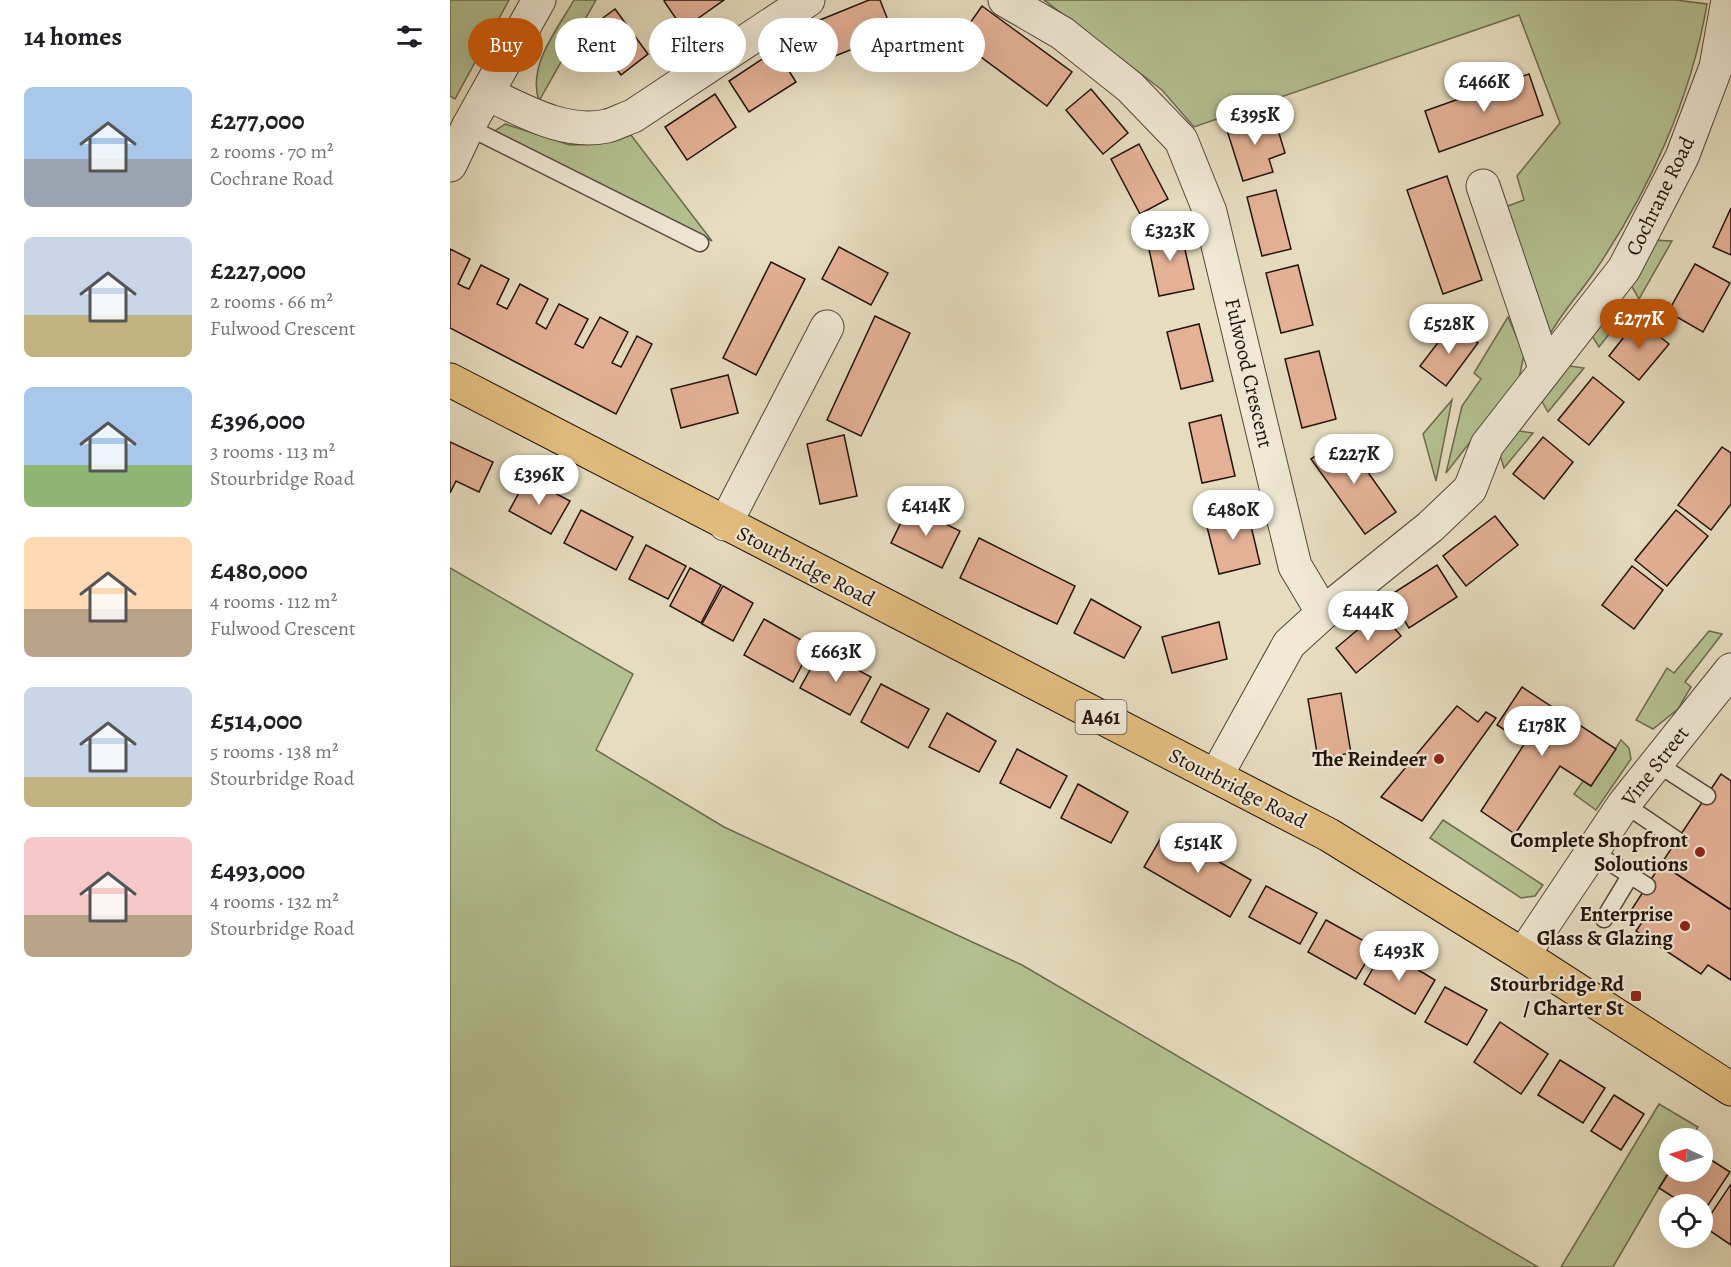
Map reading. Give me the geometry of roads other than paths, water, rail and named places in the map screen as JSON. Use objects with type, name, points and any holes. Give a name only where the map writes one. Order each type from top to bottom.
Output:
[{"type":"main road","name":"Stourbridge Road","points":[[450,380],[1329,835],[1523,955],[1731,1089]]},
{"type":"street","points":[[450,165],[468,127],[539,0]]},
{"type":"street","points":[[488,94],[572,128],[606,126],[633,116],[808,0]]},
{"type":"street","name":"Fulwood Crescent","points":[[1005,0],[1062,33],[1130,87],[1181,140],[1210,212],[1295,566],[1323,613]]},
{"type":"street","name":"Cochrane Road","points":[[1216,776],[1290,644],[1323,613],[1430,527],[1470,489],[1487,445],[1624,269],[1682,157],[1716,67],[1728,0]]},
{"type":"street","points":[[1483,186],[1545,368]]},
{"type":"street","name":"Stourbridge Road","points":[[725,524],[827,327]]},
{"type":"street","name":"Vine Street","points":[[1523,955],[1624,804],[1731,670]]},
{"type":"lane","points":[[468,127],[700,243]]},
{"type":"lane","points":[[1656,763],[1707,796]]},
{"type":"lane","points":[[1624,804],[1677,840]]},
{"type":"lane","points":[[1592,851],[1647,886]]},
{"type":"lane","points":[[1604,919],[1630,876]]},
{"type":"place","name":"The Reindeer","points":[[1439,759]]},
{"type":"place","name":"Complete Shopfront Soloutions","points":[[1700,852]]},
{"type":"place","name":"Enterprise Glass & Glazing","points":[[1685,926]]},
{"type":"place","name":"Stourbridge Rd / Charter St","points":[[1636,996]]}]
